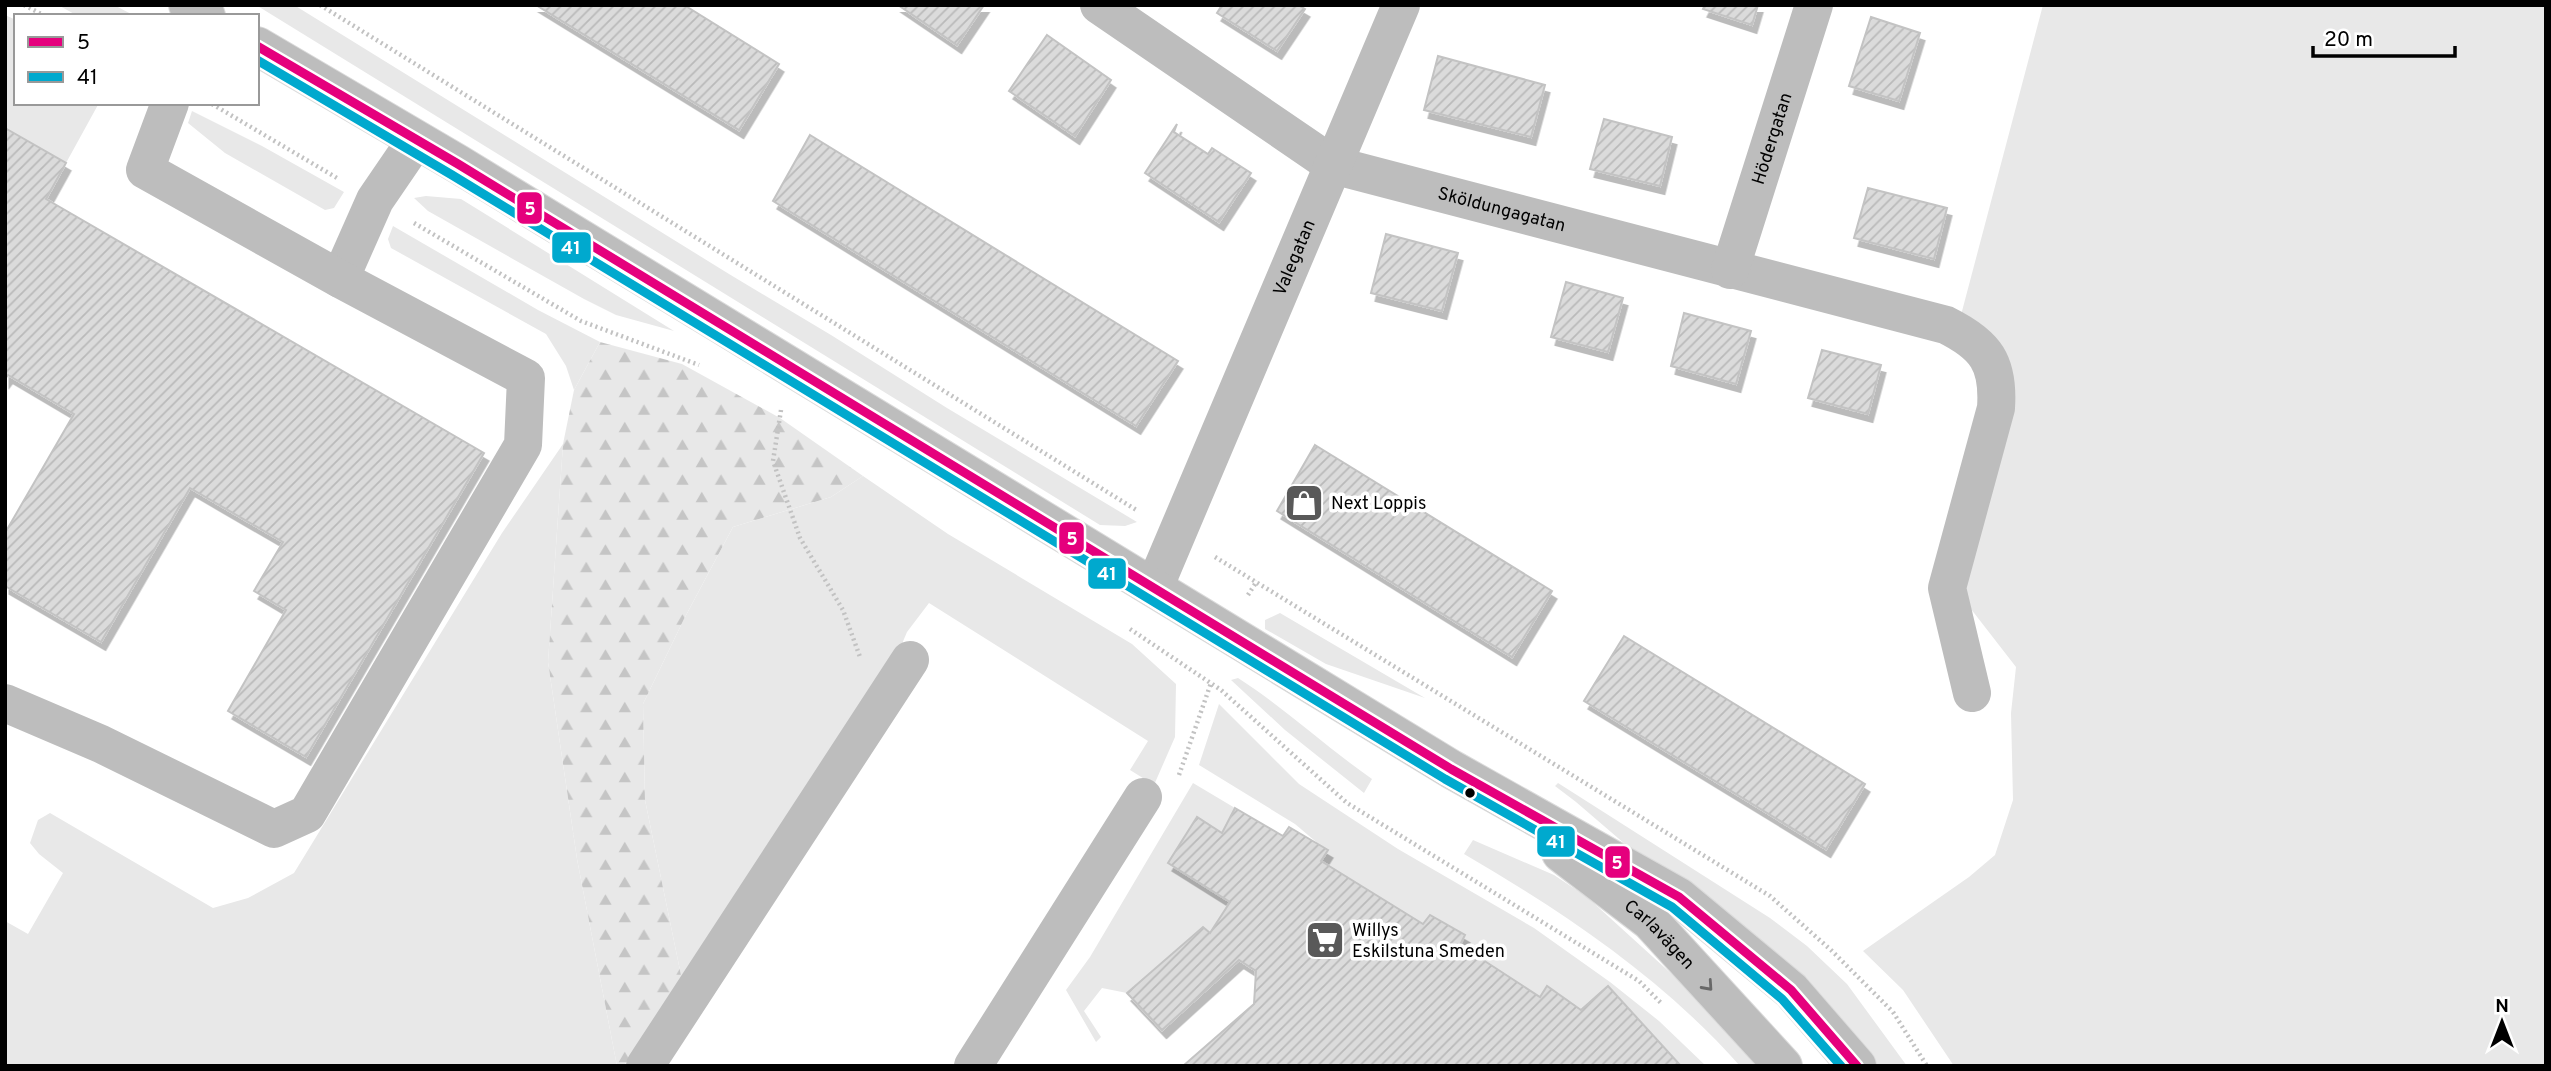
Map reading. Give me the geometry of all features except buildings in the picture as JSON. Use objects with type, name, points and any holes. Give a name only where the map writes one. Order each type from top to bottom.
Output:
[{"type":"main road","name":"Sköldungagatan","points":[[1099,5],[1333,165],[1946,325],[1975,342],[1992,365],[1998,385],[1996,408],[1947,588],[1972,694]]},
{"type":"main road","name":"Valegatan","points":[[1154,588],[1401,5]]},
{"type":"main road","name":"Hödergatan","points":[[1730,270],[1814,5]]},
{"type":"main road","name":"Carlavägen","points":[[259,47],[1451,769],[1679,897],[1791,990],[1857,1066]]},
{"type":"main road","points":[[5,704],[100,744],[274,829],[307,814],[523,444],[527,378],[340,279],[145,170],[169,105]]},
{"type":"main road","points":[[340,279],[375,200],[416,140]]},
{"type":"main road","points":[[645,1066],[910,660]]},
{"type":"main road","name":"Carlavägen","points":[[1451,769],[1650,921],[1783,1066]]},
{"type":"main road","points":[[973,1066],[1143,797]]},
{"type":"path","points":[[24,5],[41,14]]},
{"type":"path","points":[[320,5],[1177,535],[1257,581],[1770,896],[1832,951],[1893,1012],[1927,1066]]},
{"type":"path","points":[[214,105],[581,321],[655,349]]},
{"type":"path","points":[[782,402],[773,461],[800,538],[843,610],[880,708]]},
{"type":"path","points":[[1182,663],[1211,683],[1347,803],[1639,981],[1667,1009]]},
{"type":"path","points":[[1143,797],[1170,797],[1211,683]]},
{"type":"green space","points":[[58,5],[114,5],[131,14],[74,14]]},
{"type":"green space","points":[[256,5],[294,5],[947,408],[1137,522],[1125,526],[1100,525]]},
{"type":"green space","points":[[2043,5],[2546,5],[2546,1065],[1954,1066],[1903,990],[1863,951],[1969,877],[1995,855],[2013,800],[2011,713],[2016,667],[1957,591],[1996,459],[1961,315]]},
{"type":"green space","points":[[5,15],[14,19],[14,105],[98,105],[66,163],[5,128]]},
{"type":"green space","points":[[192,111],[344,192],[334,208],[325,210],[225,153],[188,123]]},
{"type":"green space","points":[[426,196],[461,199],[674,331],[616,315],[584,299],[428,211],[414,198]]},
{"type":"green space","points":[[393,226],[538,310],[600,342],[574,390],[566,366],[546,334],[391,248],[388,239]]},
{"type":"green space","points":[[600,342],[682,364],[780,418],[863,476],[831,497],[733,527],[643,704],[645,800],[682,980],[624,1066],[617,1066],[577,859],[548,662],[563,444],[574,390]]},
{"type":"green space","points":[[563,444],[548,662],[577,859],[617,1066],[5,1066],[5,921],[28,934],[63,873],[30,843],[38,820],[50,813],[213,908],[248,898],[294,873],[502,533]]},
{"type":"green space","points":[[863,476],[948,534],[1132,644],[1176,684],[1175,737],[1154,785],[1130,770],[1148,741],[929,603],[907,632],[884,686],[682,980],[645,800],[643,704],[733,527],[831,497]]},
{"type":"green space","points":[[1280,613],[1425,698],[1326,664],[1265,629],[1265,620]]},
{"type":"green space","points":[[1238,678],[1372,779],[1364,793],[1285,730],[1231,680]]},
{"type":"green space","points":[[1219,704],[1299,784],[1398,849],[1534,928],[1659,1021],[1706,1066],[1681,1066],[1609,986],[1581,1010],[1547,987],[1540,997],[1460,945],[1465,935],[1430,915],[1423,924],[1321,861],[1321,846],[1295,824],[1199,765]]},
{"type":"green space","points":[[1193,783],[1235,808],[1222,833],[1196,817],[1168,863],[1230,902],[1210,933],[1202,928],[1127,993],[1102,988],[1084,1011],[1101,1037],[1096,1042],[1066,990],[1090,957]]},
{"type":"green space","points":[[1558,783],[1770,918],[1807,946],[1847,984],[1907,1066],[1876,1066],[1864,1049],[1555,786]]},
{"type":"green space","points":[[1473,840],[1554,875],[1587,897],[1697,997],[1760,1066],[1740,1066],[1678,1004],[1611,949],[1464,854]]},
{"type":"transit line","name":"5","points":[[259,47],[458,164],[1451,769],[1679,897],[1791,990],[1857,1066]]},
{"type":"transit line","name":"41","points":[[259,61],[452,175],[1445,779],[1672,907],[1782,999],[1841,1066]]},
{"type":"place","name":"Next Loppis","points":[[1304,503]]},
{"type":"place","name":"Willys Eskilstuna Smeden","points":[[1325,940]]}]
